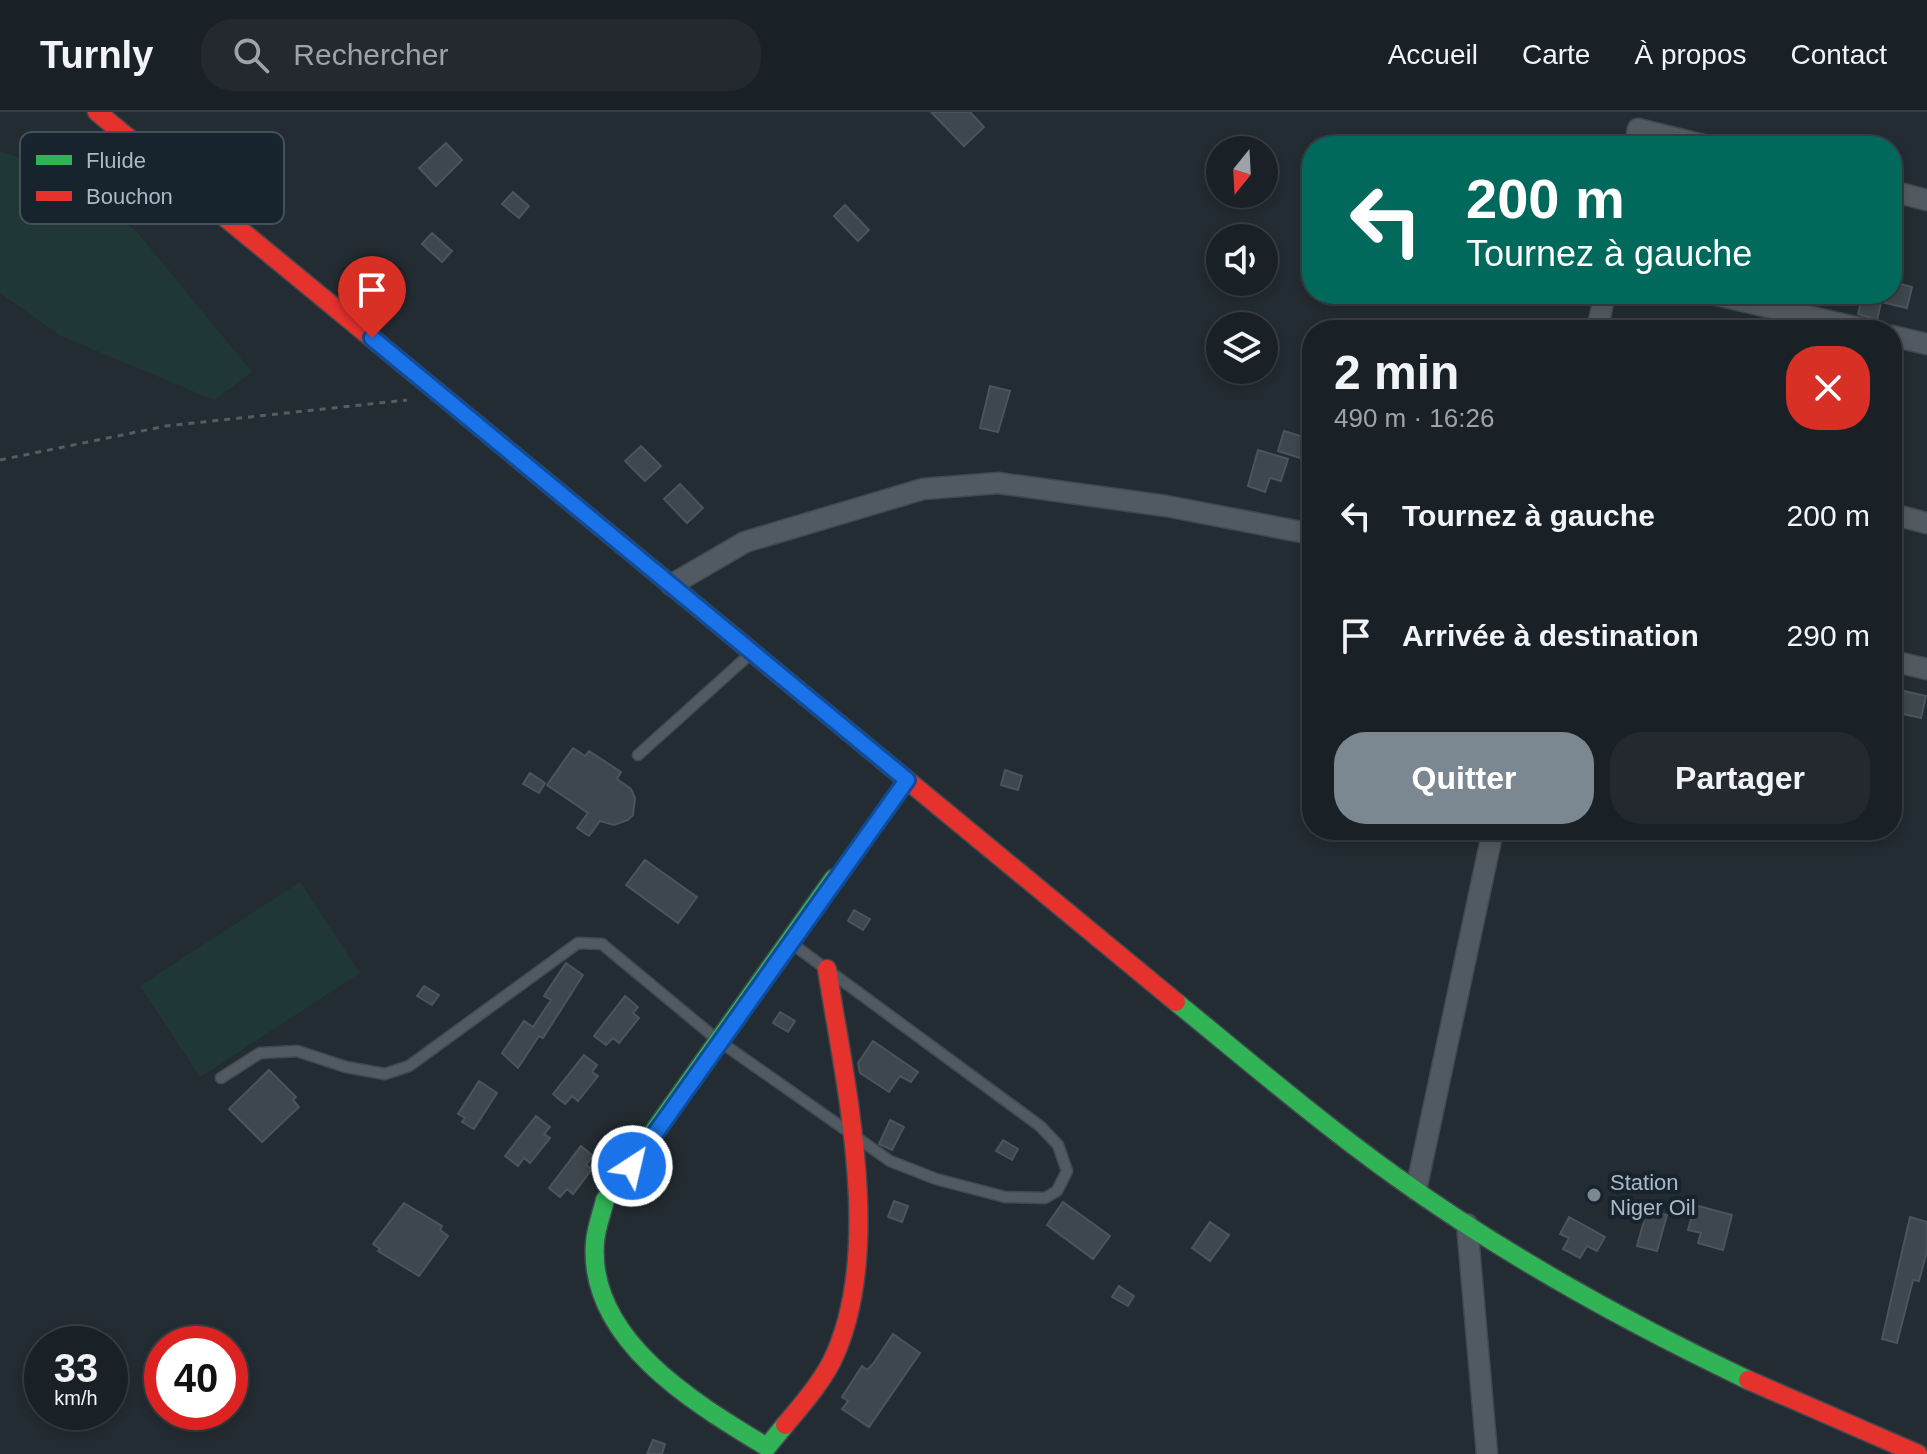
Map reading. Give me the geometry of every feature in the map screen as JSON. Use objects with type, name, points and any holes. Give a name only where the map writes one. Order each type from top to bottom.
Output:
[{"type":"main road","points":[[97,112],[121,132]]},
{"type":"main road","points":[[233,224],[1245,1058],[1416,1190],[1467,1224],[1646,1330],[1831,1419],[1918,1454]]},
{"type":"main road","points":[[827,969],[850,1133],[858,1231],[852,1293],[836,1351],[767,1447],[667,1379],[620,1331],[600,1292],[594,1258],[594,1228],[605,1200],[834,878]]},
{"type":"street","points":[[1637,136],[1638,129],[1666,136]]},
{"type":"street","points":[[1902,194],[1927,200]]},
{"type":"street","points":[[1755,304],[1825,320]]},
{"type":"street","points":[[1902,338],[1927,344]]},
{"type":"street","points":[[671,585],[745,542],[923,489],[998,483],[1166,506],[1302,532]]},
{"type":"street","points":[[1902,517],[1927,523]]},
{"type":"street","points":[[1902,663],[1927,669]]},
{"type":"street","points":[[1416,1190],[1491,840]]},
{"type":"street","points":[[1467,1224],[1487,1454]]},
{"type":"lane","points":[[638,755],[752,652]]},
{"type":"lane","points":[[834,878],[907,780]]},
{"type":"lane","points":[[221,1078],[260,1053],[297,1051],[346,1067],[385,1074],[409,1066],[578,943],[602,944],[719,1041],[890,1161],[936,1179],[1005,1197],[1045,1198],[1057,1191],[1067,1171],[1058,1145],[1040,1126],[789,942]]},
{"type":"path","points":[[0,460],[166,426],[412,399]]},
{"type":"green space","points":[[0,151],[20,158],[20,224],[126,224],[137,232],[252,372],[214,400],[61,336],[0,293]]},
{"type":"green space","points":[[300,882],[360,973],[200,1077],[140,986]]},
{"type":"building","points":[[931,112],[970,112],[984,127],[964,146]]},
{"type":"building","points":[[446,143],[462,160],[436,186],[419,168]]},
{"type":"building","points":[[513,192],[529,206],[519,218],[502,204]]},
{"type":"building","points":[[845,205],[869,230],[858,241],[834,216]]},
{"type":"building","points":[[432,233],[452,251],[442,262],[422,244]]},
{"type":"building","points":[[1902,284],[1912,287],[1907,308],[1890,304],[1902,304]]},
{"type":"building","points":[[1860,304],[1881,304],[1877,320],[1858,314]]},
{"type":"building","points":[[990,386],[1010,391],[998,432],[980,428]]},
{"type":"building","points":[[1284,431],[1302,436],[1300,458],[1278,451]]},
{"type":"building","points":[[641,446],[661,466],[645,481],[625,461]]},
{"type":"building","points":[[1258,450],[1288,459],[1281,481],[1270,478],[1265,492],[1248,486]]},
{"type":"building","points":[[680,484],[703,508],[687,523],[664,499]]},
{"type":"building","points":[[1904,691],[1926,696],[1921,718],[1902,714]]},
{"type":"building","points":[[573,748],[585,756],[589,751],[621,772],[617,779],[631,789],[635,798],[633,815],[628,820],[614,825],[600,821],[589,836],[577,828],[588,813],[547,785]]},
{"type":"building","points":[[1005,770],[1022,776],[1018,790],[1001,785]]},
{"type":"building","points":[[530,773],[545,783],[539,793],[523,784]]},
{"type":"building","points":[[645,860],[697,897],[678,923],[626,885]]},
{"type":"building","points":[[854,910],[870,919],[863,930],[848,921]]},
{"type":"building","points":[[566,963],[583,975],[543,1038],[539,1036],[518,1068],[502,1053],[524,1021],[533,1027],[551,1000],[544,996]]},
{"type":"building","points":[[424,986],[439,995],[432,1005],[417,996]]},
{"type":"building","points":[[625,996],[638,1007],[633,1013],[639,1018],[619,1043],[613,1038],[606,1045],[594,1036]]},
{"type":"building","points":[[780,1012],[795,1021],[788,1032],[773,1023]]},
{"type":"building","points":[[873,1041],[918,1072],[911,1082],[900,1076],[889,1092],[860,1073],[858,1063]]},
{"type":"building","points":[[584,1055],[597,1065],[592,1072],[598,1076],[578,1101],[572,1096],[565,1104],[553,1094]]},
{"type":"building","points":[[269,1070],[296,1097],[293,1100],[299,1107],[262,1142],[229,1109]]},
{"type":"building","points":[[479,1081],[497,1093],[474,1129],[462,1122],[465,1118],[458,1114]]},
{"type":"building","points":[[536,1116],[550,1127],[544,1134],[550,1138],[530,1163],[524,1158],[518,1166],[505,1156]]},
{"type":"building","points":[[890,1120],[904,1127],[892,1150],[879,1144]]},
{"type":"building","points":[[1003,1140],[1018,1149],[1012,1160],[996,1151]]},
{"type":"building","points":[[581,1146],[593,1156],[586,1165],[592,1169],[573,1194],[567,1189],[560,1197],[549,1188]]},
{"type":"building","points":[[894,1201],[908,1206],[902,1222],[888,1217]]},
{"type":"building","points":[[1063,1202],[1110,1236],[1093,1259],[1047,1225]]},
{"type":"building","points":[[404,1203],[442,1226],[440,1230],[448,1236],[419,1276],[378,1251],[380,1249],[373,1244]]},
{"type":"building","points":[[1695,1205],[1732,1215],[1723,1250],[1698,1243],[1701,1233],[1688,1230]]},
{"type":"building","points":[[1647,1210],[1667,1215],[1657,1251],[1637,1246]]},
{"type":"building","points":[[1569,1217],[1605,1237],[1597,1251],[1587,1246],[1580,1258],[1563,1249],[1569,1238],[1560,1234]]},
{"type":"building","points":[[1910,1217],[1927,1222],[1927,1251],[1919,1281],[1913,1280],[1897,1343],[1882,1339]]},
{"type":"building","points":[[1210,1222],[1229,1235],[1210,1261],[1192,1248]]},
{"type":"building","points":[[1119,1286],[1134,1296],[1128,1306],[1112,1297]]},
{"type":"building","points":[[893,1334],[920,1353],[869,1427],[842,1409],[848,1401],[842,1397],[862,1366],[867,1370],[873,1364]]},
{"type":"building","points":[[653,1440],[665,1444],[662,1454],[647,1454]]},
{"type":"traffic: fast","points":[[458,409],[758,657]]},
{"type":"traffic: fast","points":[[785,1425],[767,1447],[709,1411],[651,1365],[627,1339],[609,1309],[597,1277],[595,1242],[605,1200],[834,878]]},
{"type":"traffic: fast","points":[[1176,1002],[1339,1134],[1479,1233],[1567,1286],[1748,1380]]},
{"type":"traffic: jam","points":[[97,112],[121,132]]},
{"type":"traffic: jam","points":[[233,224],[458,409]]},
{"type":"traffic: jam","points":[[758,657],[1176,1002]]},
{"type":"traffic: jam","points":[[785,1425],[832,1361],[848,1318],[856,1270],[856,1167],[827,969]]},
{"type":"traffic: jam","points":[[1748,1380],[1918,1454]]},
{"type":"place","name":"Station Niger Oil","points":[[1594,1195]]},
{"type":"route","points":[[372,338],[907,780],[834,878],[632,1166]]}]
